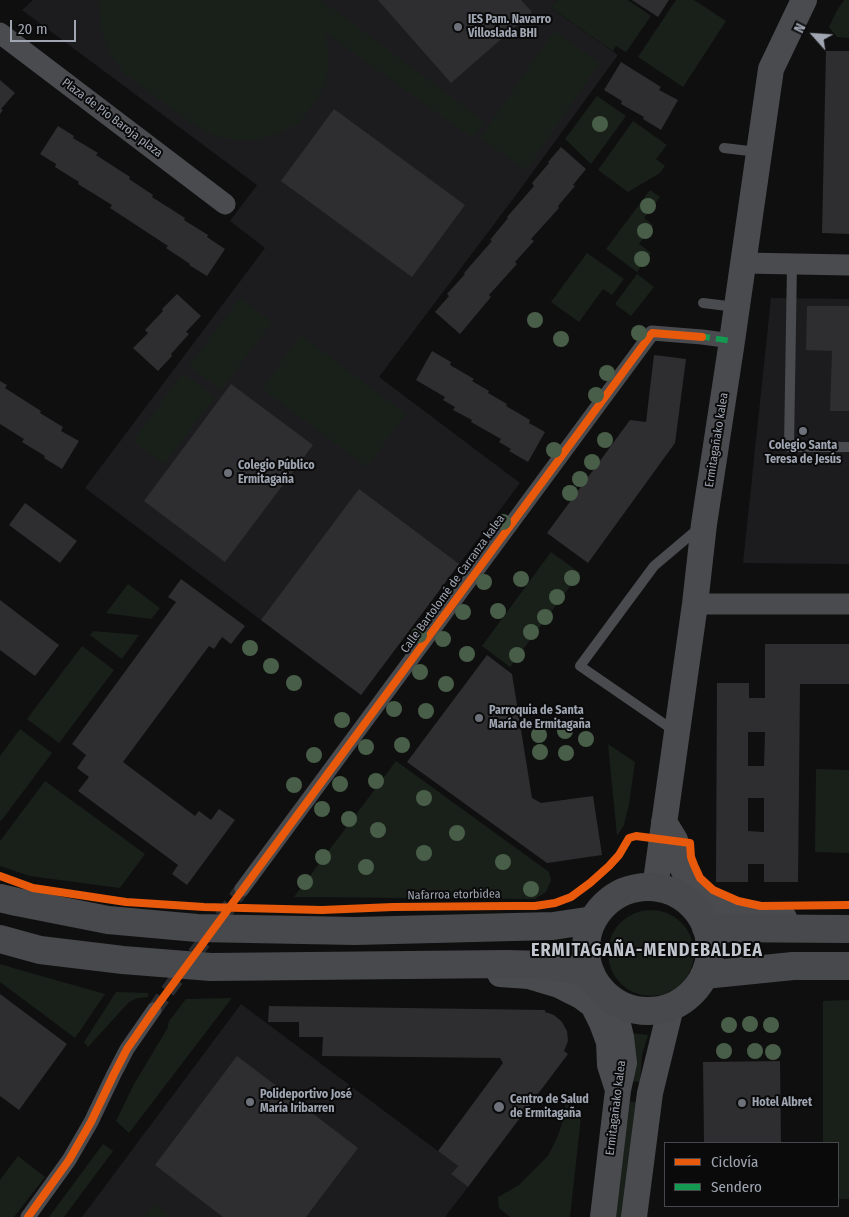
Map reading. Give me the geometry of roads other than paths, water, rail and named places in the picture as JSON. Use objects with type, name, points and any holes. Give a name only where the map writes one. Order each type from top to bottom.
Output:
[{"type":"main road","points":[[637,888],[655,888],[672,892],[687,900],[699,913],[706,928],[710,944],[709,960],[704,975],[696,988],[684,999],[671,1007],[651,1011],[631,1009],[612,1000],[600,988],[591,973],[586,956],[587,937],[593,920],[605,905],[619,894],[637,888]]},
{"type":"main road","points":[[0,898],[108,920],[197,928],[355,931],[553,926],[593,920]]},
{"type":"main road","points":[[706,928],[849,929]]},
{"type":"main road","points":[[0,939],[40,950],[124,960],[211,967],[459,964],[546,965],[591,973]]},
{"type":"main road","points":[[704,975],[793,966],[849,966]]},
{"type":"street","name":"Ermitagañako kalea","points":[[655,888],[695,604],[704,524],[771,69],[804,0]]},
{"type":"street","name":"Plaza de Pío Baroja plaza","points":[[0,33],[224,204]]},
{"type":"street","points":[[743,263],[849,265]]},
{"type":"street","name":"Calle Bartolomé de Carranza kalea","points":[[242,889],[652,333],[732,341]]},
{"type":"street","points":[[695,604],[849,604]]},
{"type":"street","points":[[664,821],[675,840],[681,865],[687,877],[696,890],[705,898],[737,912],[762,917],[833,919],[849,924]]},
{"type":"street","points":[[459,964],[470,972],[529,976],[559,985],[581,996],[593,1005],[609,1042],[610,1065],[618,1090]]},
{"type":"street","name":"Ermitagañako kalea","points":[[603,1217],[618,1090],[624,1063],[621,1037],[612,1000]]},
{"type":"street","points":[[634,1217],[650,1093],[671,1007]]},
{"type":"street","points":[[28,1217],[69,1160],[91,1122],[127,1050],[154,1010]]},
{"type":"lane","points":[[724,148],[759,152]]},
{"type":"lane","points":[[792,264],[789,447],[849,447]]},
{"type":"lane","points":[[702,303],[737,307]]},
{"type":"lane","points":[[676,732],[580,666],[654,566],[704,524]]},
{"type":"tunnel","points":[[154,1010],[242,889]]},
{"type":"place","name":"IES Pam. Navarro Villoslada BHI","points":[[458,27]]},
{"type":"place","name":"Colegio Santa Teresa de Jesús","points":[[803,431]]},
{"type":"place","name":"Colegio Público Ermitagaña","points":[[228,473]]},
{"type":"place","name":"Parroquia de Santa María de Ermitagaña","points":[[479,718]]},
{"type":"place","name":"Polideportivo José María Iribarren","points":[[250,1102]]},
{"type":"place","name":"Hotel Albret","points":[[742,1103]]},
{"type":"place","name":"Centro de Salud de Ermitagaña","points":[[499,1107]]},
{"type":"district","name":"ERMITAGAÑA-MENDEBALDEA","points":[[647,951]]}]
